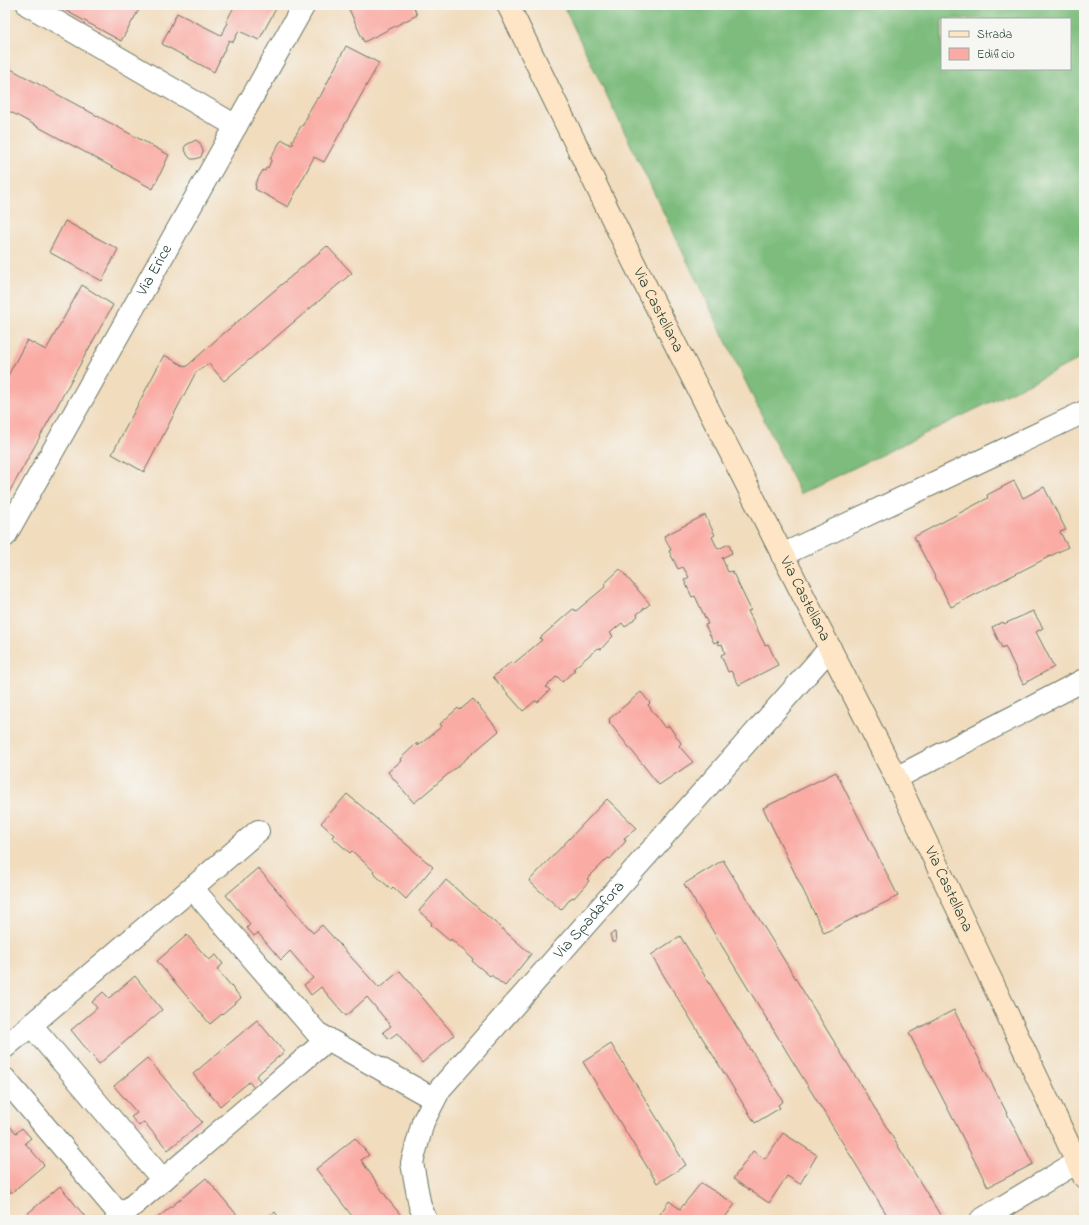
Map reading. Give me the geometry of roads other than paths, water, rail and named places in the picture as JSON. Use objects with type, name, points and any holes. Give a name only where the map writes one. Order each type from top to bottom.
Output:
[{"type":"main road","name":"Via Castellana","points":[[508,5],[518,15],[633,261],[896,778],[1081,1170]]},
{"type":"street","points":[[28,5],[236,126]]},
{"type":"street","name":"Via Erice","points":[[5,536],[304,5]]},
{"type":"street","points":[[782,555],[1084,412]]},
{"type":"street","name":"Via Spadafora","points":[[426,1220],[420,1206],[412,1163],[423,1122],[440,1088],[830,648]]},
{"type":"street","points":[[896,778],[1084,680]]},
{"type":"street","points":[[5,1047],[258,831]]},
{"type":"street","points":[[192,888],[317,1033],[434,1099]]},
{"type":"street","points":[[31,1025],[163,1180]]},
{"type":"street","points":[[5,1079],[118,1218],[328,1039]]},
{"type":"street","points":[[981,1220],[1081,1170]]}]
